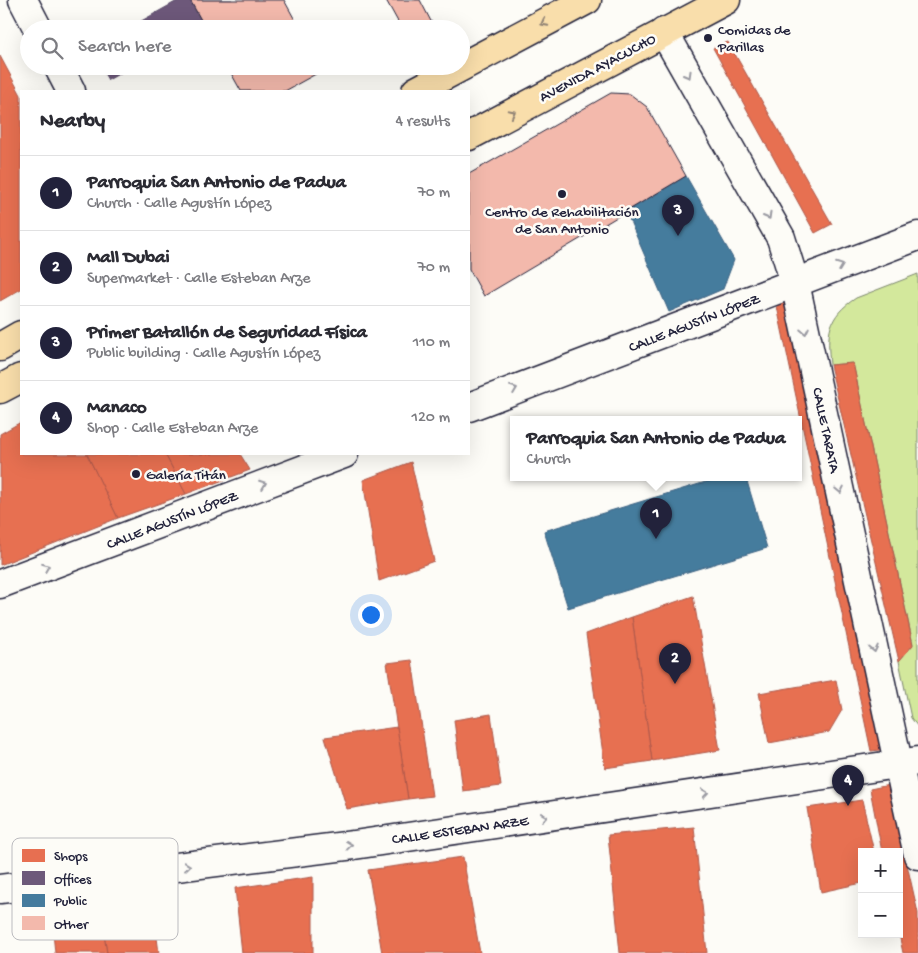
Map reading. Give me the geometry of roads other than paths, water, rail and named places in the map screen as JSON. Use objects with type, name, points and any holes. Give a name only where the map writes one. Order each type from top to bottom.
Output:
[{"type":"main road","points":[[470,62],[587,0]]},
{"type":"main road","name":"AVENIDA AYACUCHO","points":[[470,135],[726,0]]},
{"type":"main road","points":[[418,90],[446,75]]},
{"type":"main road","points":[[0,347],[20,336]]},
{"type":"main road","points":[[0,390],[20,379]]},
{"type":"street","points":[[23,0],[33,20]]},
{"type":"street","name":"CALLE TARATA","points":[[664,32],[780,238],[795,283],[909,763],[918,855]]},
{"type":"street","points":[[63,75],[70,90]]},
{"type":"street","name":"CALLE AGUSTÍN LÓPEZ","points":[[470,407],[918,236]]},
{"type":"street","name":"CALLE AGUSTÍN LÓPEZ","points":[[0,584],[341,455]]},
{"type":"street","name":"CALLE ESTEBAN ARZE","points":[[178,867],[354,845],[909,763]]},
{"type":"place","name":"Comidas de Parillas","points":[[708,38]]},
{"type":"place","name":"Centro de Rehabilitación de San Antonio","points":[[562,194]]},
{"type":"place","name":"Primer Batallón de Seguridad Física","points":[[678,236]]},
{"type":"place","name":"Galería Titán","points":[[136,474]]},
{"type":"place","name":"Parroquia San Antonio de Padua","points":[[656,539]]},
{"type":"place","name":"Mall Dubai","points":[[675,684]]},
{"type":"place","name":"Manaco","points":[[848,806]]}]
